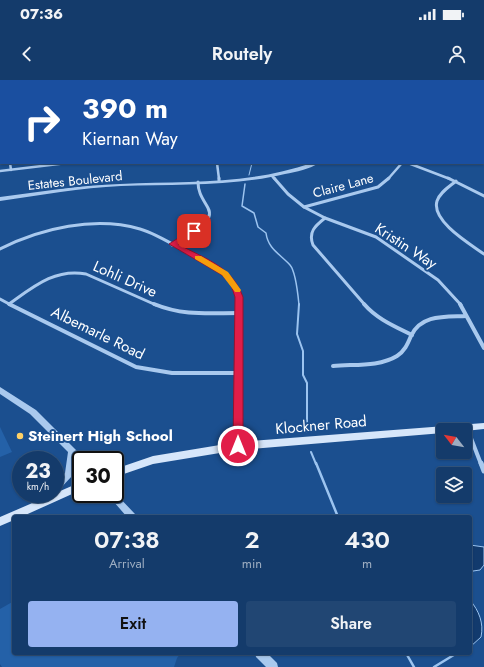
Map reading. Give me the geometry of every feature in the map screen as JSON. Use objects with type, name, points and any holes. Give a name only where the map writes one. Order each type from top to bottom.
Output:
[{"type":"main road","name":"Klockner Road","points":[[472,427],[484,426]]},
{"type":"main road","name":"Klockner Road","points":[[124,469],[153,460],[238,446],[436,430]]},
{"type":"main road","points":[[16,515],[72,490]]},
{"type":"main road","points":[[0,522],[12,517]]},
{"type":"street","points":[[10,164],[10,170]]},
{"type":"street","points":[[0,171],[59,164]]},
{"type":"street","points":[[217,164],[219,181]]},
{"type":"street","name":"Estates Boulevard","points":[[0,199],[92,187],[219,181],[272,176],[314,164]]},
{"type":"street","name":"Claire Lane","points":[[304,207],[323,200],[378,187],[386,182],[401,164]]},
{"type":"street","points":[[411,164],[456,181],[484,196]]},
{"type":"street","name":"Kristin Way","points":[[272,176],[288,194],[304,207],[325,218],[362,231],[384,242],[445,286],[460,303],[484,348]]},
{"type":"street","points":[[456,181],[439,194],[436,202],[437,211],[448,226],[484,254]]},
{"type":"street","points":[[172,244],[205,224],[210,218],[210,212],[198,191],[198,182]]},
{"type":"street","points":[[325,218],[316,225],[311,232],[313,245],[371,312],[387,323],[412,335]]},
{"type":"street","points":[[0,249],[14,241],[40,233],[103,224],[139,229],[220,269],[231,279],[239,297],[238,446]]},
{"type":"street","name":"Lohli Drive","points":[[9,304],[47,278],[63,272],[75,272],[86,274],[171,311],[186,314],[239,314]]},
{"type":"street","name":"Albemarle Road","points":[[0,299],[136,367],[172,373],[238,373]]},
{"type":"street","points":[[333,366],[380,362],[395,357],[405,350],[412,335],[419,325],[429,320],[466,316]]},
{"type":"street","points":[[0,390],[33,412],[72,451],[69,474],[64,480]]},
{"type":"street","points":[[472,441],[484,471]]},
{"type":"street","points":[[36,506],[40,503]]},
{"type":"street","points":[[119,503],[130,515]]},
{"type":"street","points":[[262,655],[273,667]]},
{"type":"shaded area","points":[[0,427],[12,452],[0,457]]},
{"type":"shaded area","points":[[472,545],[484,547],[484,565],[480,570],[472,572]]},
{"type":"shaded area","points":[[12,602],[12,655],[179,655],[174,667],[2,667],[0,664],[0,609]]},
{"type":"shaded area","points":[[472,603],[476,608],[481,622],[481,637],[472,645]]},
{"type":"waterway","points":[[249,175],[252,164]]},
{"type":"waterway","points":[[245,184],[242,206],[254,213],[258,227],[266,233],[269,243],[292,268],[299,305]]},
{"type":"waterway","points":[[299,305],[297,334],[303,351],[303,375],[307,383],[307,432]]},
{"type":"waterway","points":[[311,452],[316,464]]},
{"type":"waterway","points":[[316,463],[337,515]]},
{"type":"waterway","points":[[407,655],[414,667]]},
{"type":"waterway","points":[[434,667],[454,655]]},
{"type":"slow traffic","points":[[198,258],[225,273],[231,279],[237,290]]},
{"type":"place","name":"Steinert High School","points":[[20,436]]},
{"type":"route","points":[[194,231],[172,244],[220,269],[231,279],[239,297],[238,446]]}]
